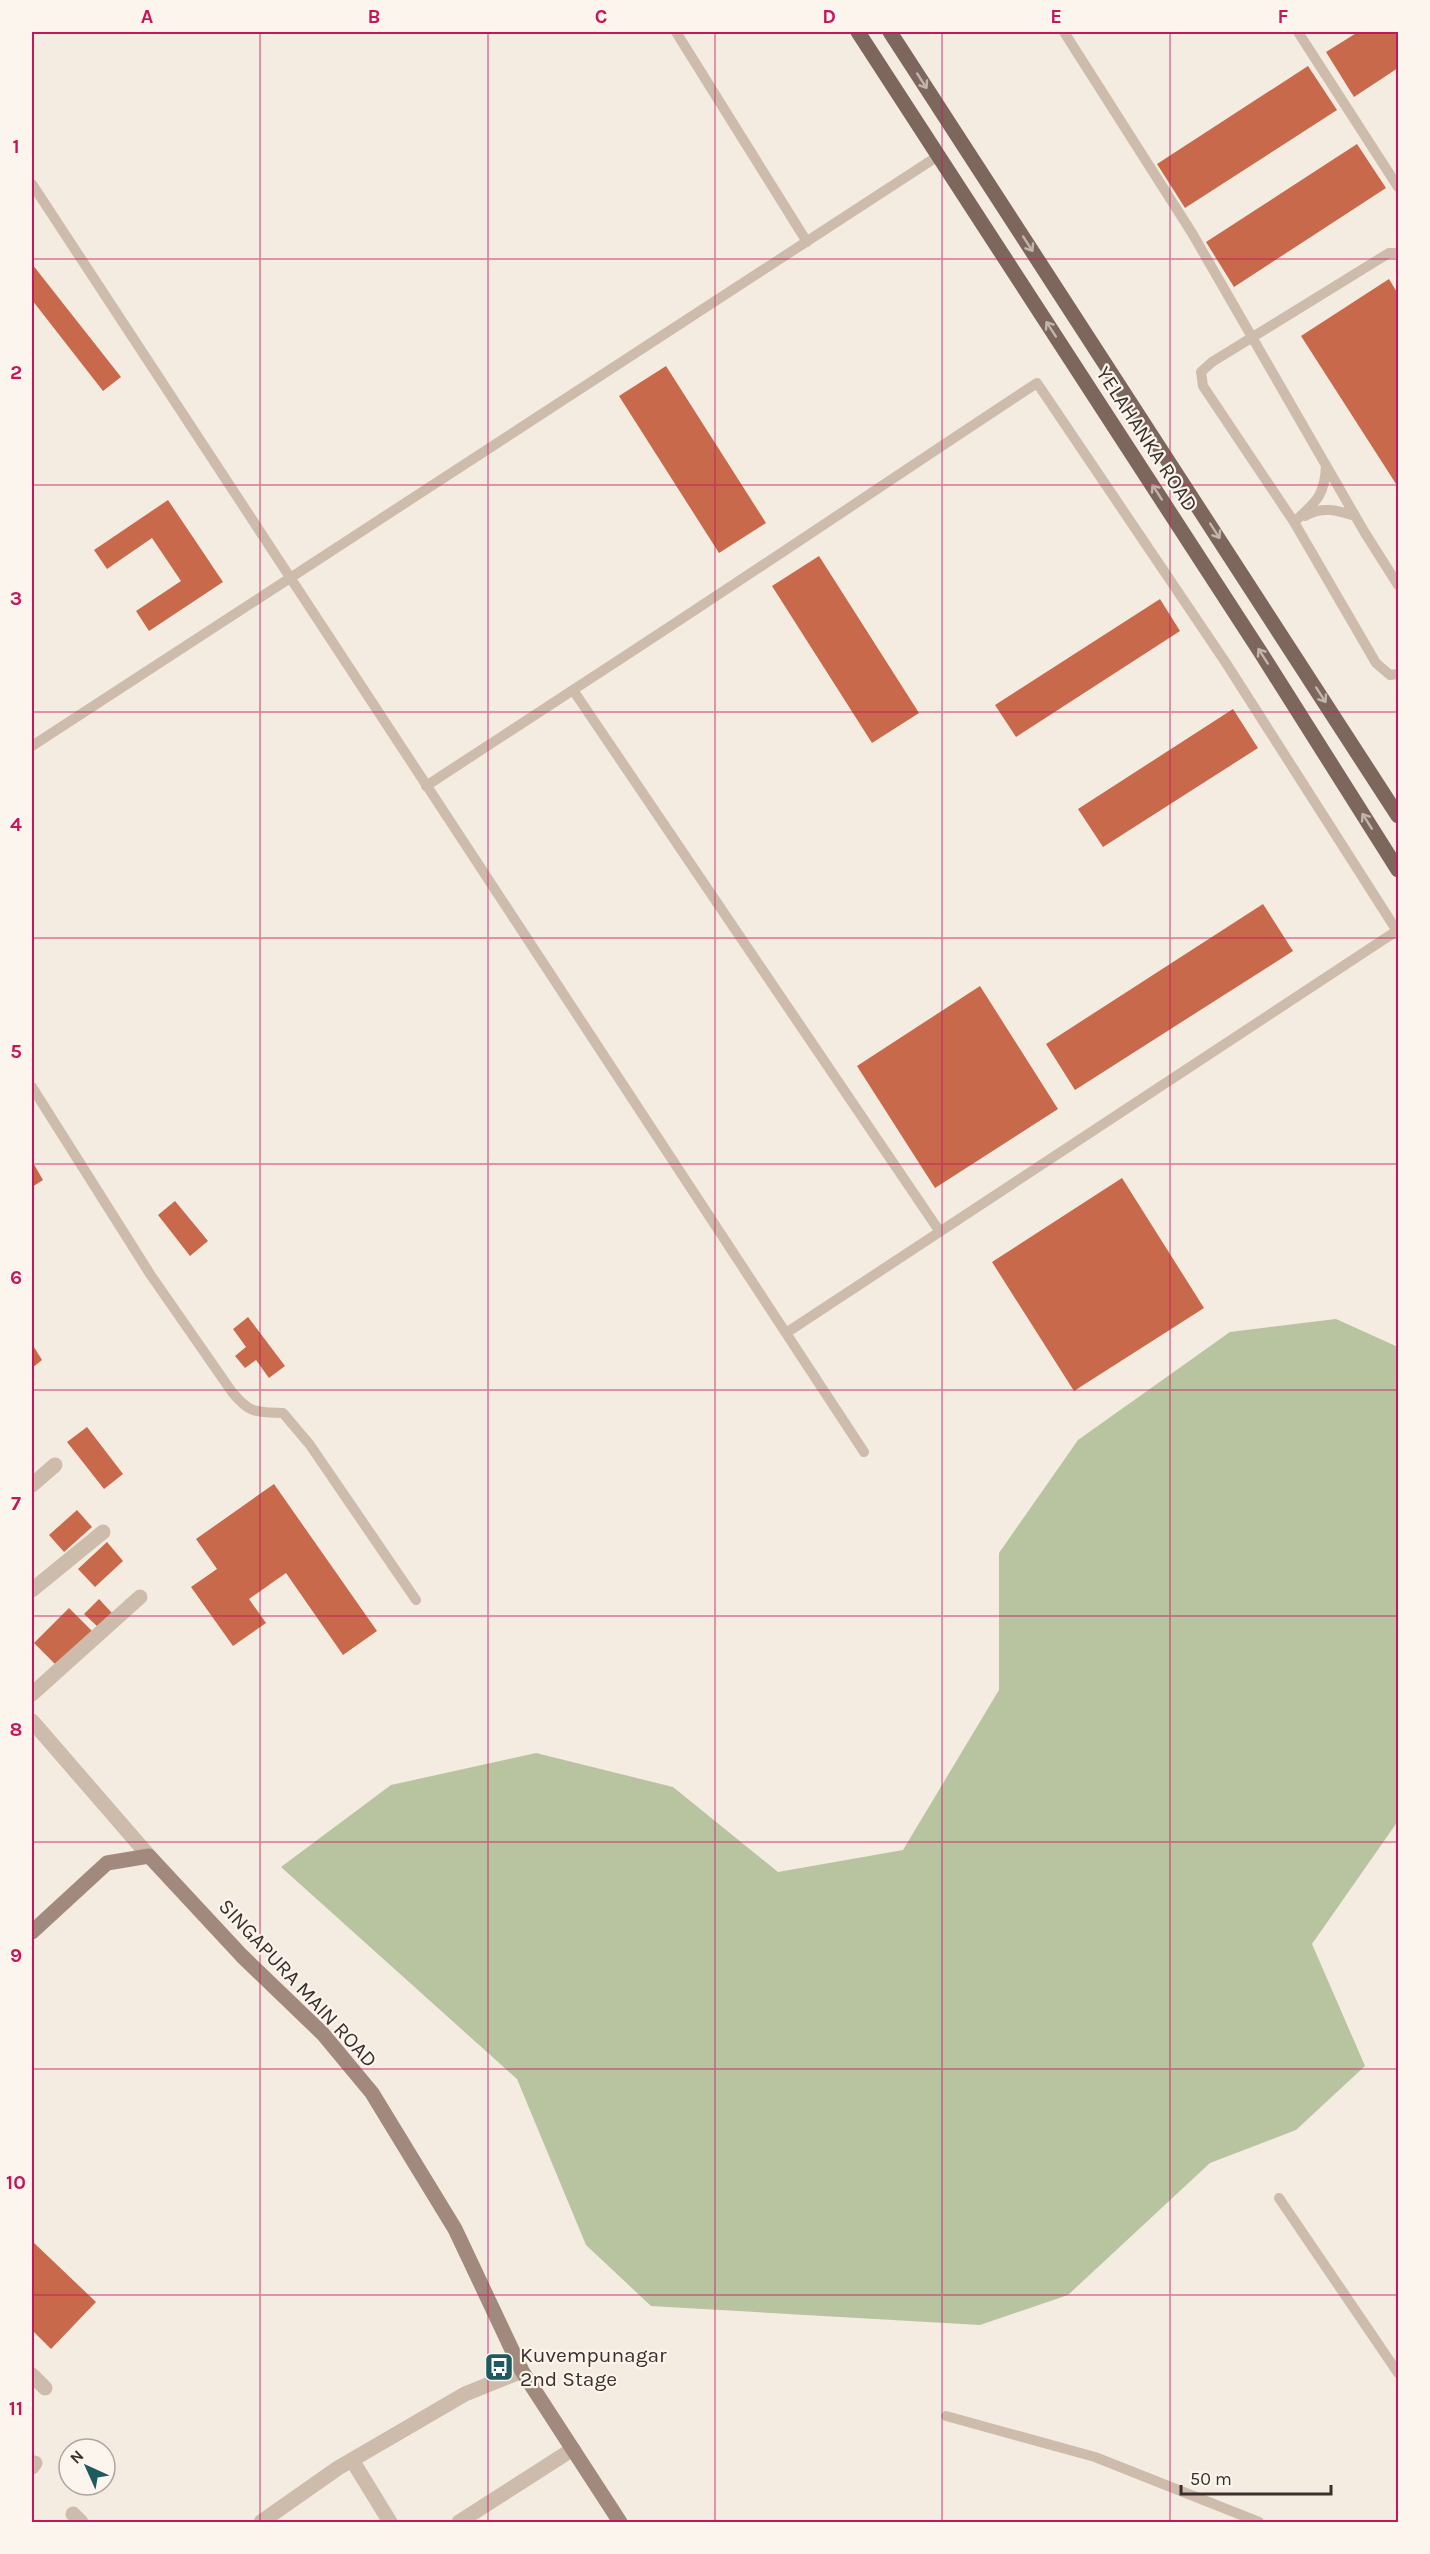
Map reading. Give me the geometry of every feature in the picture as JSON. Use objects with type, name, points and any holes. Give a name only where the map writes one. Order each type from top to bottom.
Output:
[{"type":"main road","name":"YELAHANKA ROAD","points":[[858,32],[1261,653],[1398,870]]},
{"type":"main road","name":"YELAHANKA ROAD","points":[[890,32],[1398,816]]},
{"type":"street","points":[[32,1485],[55,1465]]},
{"type":"street","points":[[32,1590],[103,1532]]},
{"type":"street","points":[[32,1694],[141,1597]]},
{"type":"street","points":[[32,1721],[149,1856]]},
{"type":"street","points":[[32,1932],[108,1863],[149,1856]]},
{"type":"street","name":"SINGAPURA MAIN ROAD","points":[[149,1856],[242,1956],[323,2034],[372,2093],[455,2229],[522,2372],[620,2523]]},
{"type":"street","points":[[261,2523],[352,2460],[465,2394],[522,2372]]},
{"type":"street","points":[[32,2375],[45,2388]]},
{"type":"street","points":[[459,2523],[573,2450]]},
{"type":"street","points":[[352,2460],[390,2523]]},
{"type":"lane","points":[[676,32],[807,242]]},
{"type":"lane","points":[[1064,32],[1192,233],[1355,516],[1398,585]]},
{"type":"lane","points":[[1298,32],[1398,187]]},
{"type":"lane","points":[[32,746],[938,156]]},
{"type":"lane","points":[[32,184],[864,1452]]},
{"type":"lane","points":[[1398,253],[1389,253],[1212,362],[1201,372],[1203,386],[1294,522],[1376,663],[1390,675],[1398,674]]},
{"type":"lane","points":[[426,786],[738,584],[1037,383],[1220,654],[1398,930],[786,1333]]},
{"type":"lane","points":[[1294,522],[1314,503],[1325,485],[1326,465]]},
{"type":"lane","points":[[1294,522],[1311,512],[1331,509],[1355,516]]},
{"type":"lane","points":[[573,690],[940,1232]]},
{"type":"lane","points":[[32,1087],[150,1274],[232,1392],[244,1407],[253,1412],[283,1413],[310,1444],[416,1600]]},
{"type":"lane","points":[[1279,2198],[1398,2373]]},
{"type":"lane","points":[[946,2416],[1095,2457],[1258,2523]]},
{"type":"green space","points":[[1336,1319],[1398,1347],[1398,1821],[1312,1944],[1365,2066],[1296,2130],[1210,2163],[1068,2295],[980,2325],[651,2306],[586,2245],[517,2079],[281,1867],[391,1785],[536,1753],[673,1787],[778,1872],[903,1850],[999,1690],[999,1553],[1078,1440],[1230,1332]]},
{"type":"building","points":[[1358,32],[1398,32],[1398,68],[1354,97],[1326,52]]},
{"type":"building","points":[[1308,66],[1337,110],[1185,208],[1157,164]]},
{"type":"building","points":[[1357,144],[1386,188],[1234,287],[1206,242]]},
{"type":"building","points":[[32,264],[121,377],[103,391],[32,300]]},
{"type":"building","points":[[1389,279],[1398,294],[1398,487],[1301,336]]},
{"type":"building","points":[[666,366],[766,523],[719,553],[619,396]]},
{"type":"building","points":[[168,500],[223,582],[149,631],[136,611],[181,581],[152,538],[107,569],[94,550]]},
{"type":"building","points":[[819,556],[919,713],[872,743],[772,586]]},
{"type":"building","points":[[1160,599],[1180,631],[1016,737],[995,705]]},
{"type":"building","points":[[1233,709],[1258,748],[1103,847],[1078,809]]},
{"type":"building","points":[[1263,904],[1293,951],[1075,1090],[1046,1044]]},
{"type":"building","points":[[980,986],[1058,1109],[935,1188],[857,1066]]},
{"type":"building","points":[[32,1161],[43,1180],[32,1187]]},
{"type":"building","points":[[1122,1178],[1204,1308],[1074,1391],[992,1262]]},
{"type":"building","points":[[175,1201],[208,1241],[190,1256],[158,1215]]},
{"type":"building","points":[[248,1317],[285,1366],[269,1378],[256,1360],[245,1368],[235,1356],[246,1347],[233,1329]]},
{"type":"building","points":[[32,1344],[42,1360],[32,1368]]},
{"type":"building","points":[[87,1427],[123,1474],[104,1489],[67,1442]]},
{"type":"building","points":[[274,1484],[377,1631],[343,1655],[286,1573],[249,1599],[266,1623],[233,1646],[191,1587],[217,1569],[196,1539]]},
{"type":"building","points":[[77,1510],[92,1527],[64,1552],[49,1535]]},
{"type":"building","points":[[107,1542],[123,1561],[95,1587],[78,1569]]},
{"type":"building","points":[[99,1599],[112,1613],[98,1627],[84,1614]]},
{"type":"building","points":[[69,1608],[92,1631],[57,1666],[34,1643]]},
{"type":"building","points":[[32,2241],[96,2302],[51,2349],[32,2330]]},
{"type":"place","name":"Kuvempunagar 2nd Stage","points":[[499,2367]]}]
